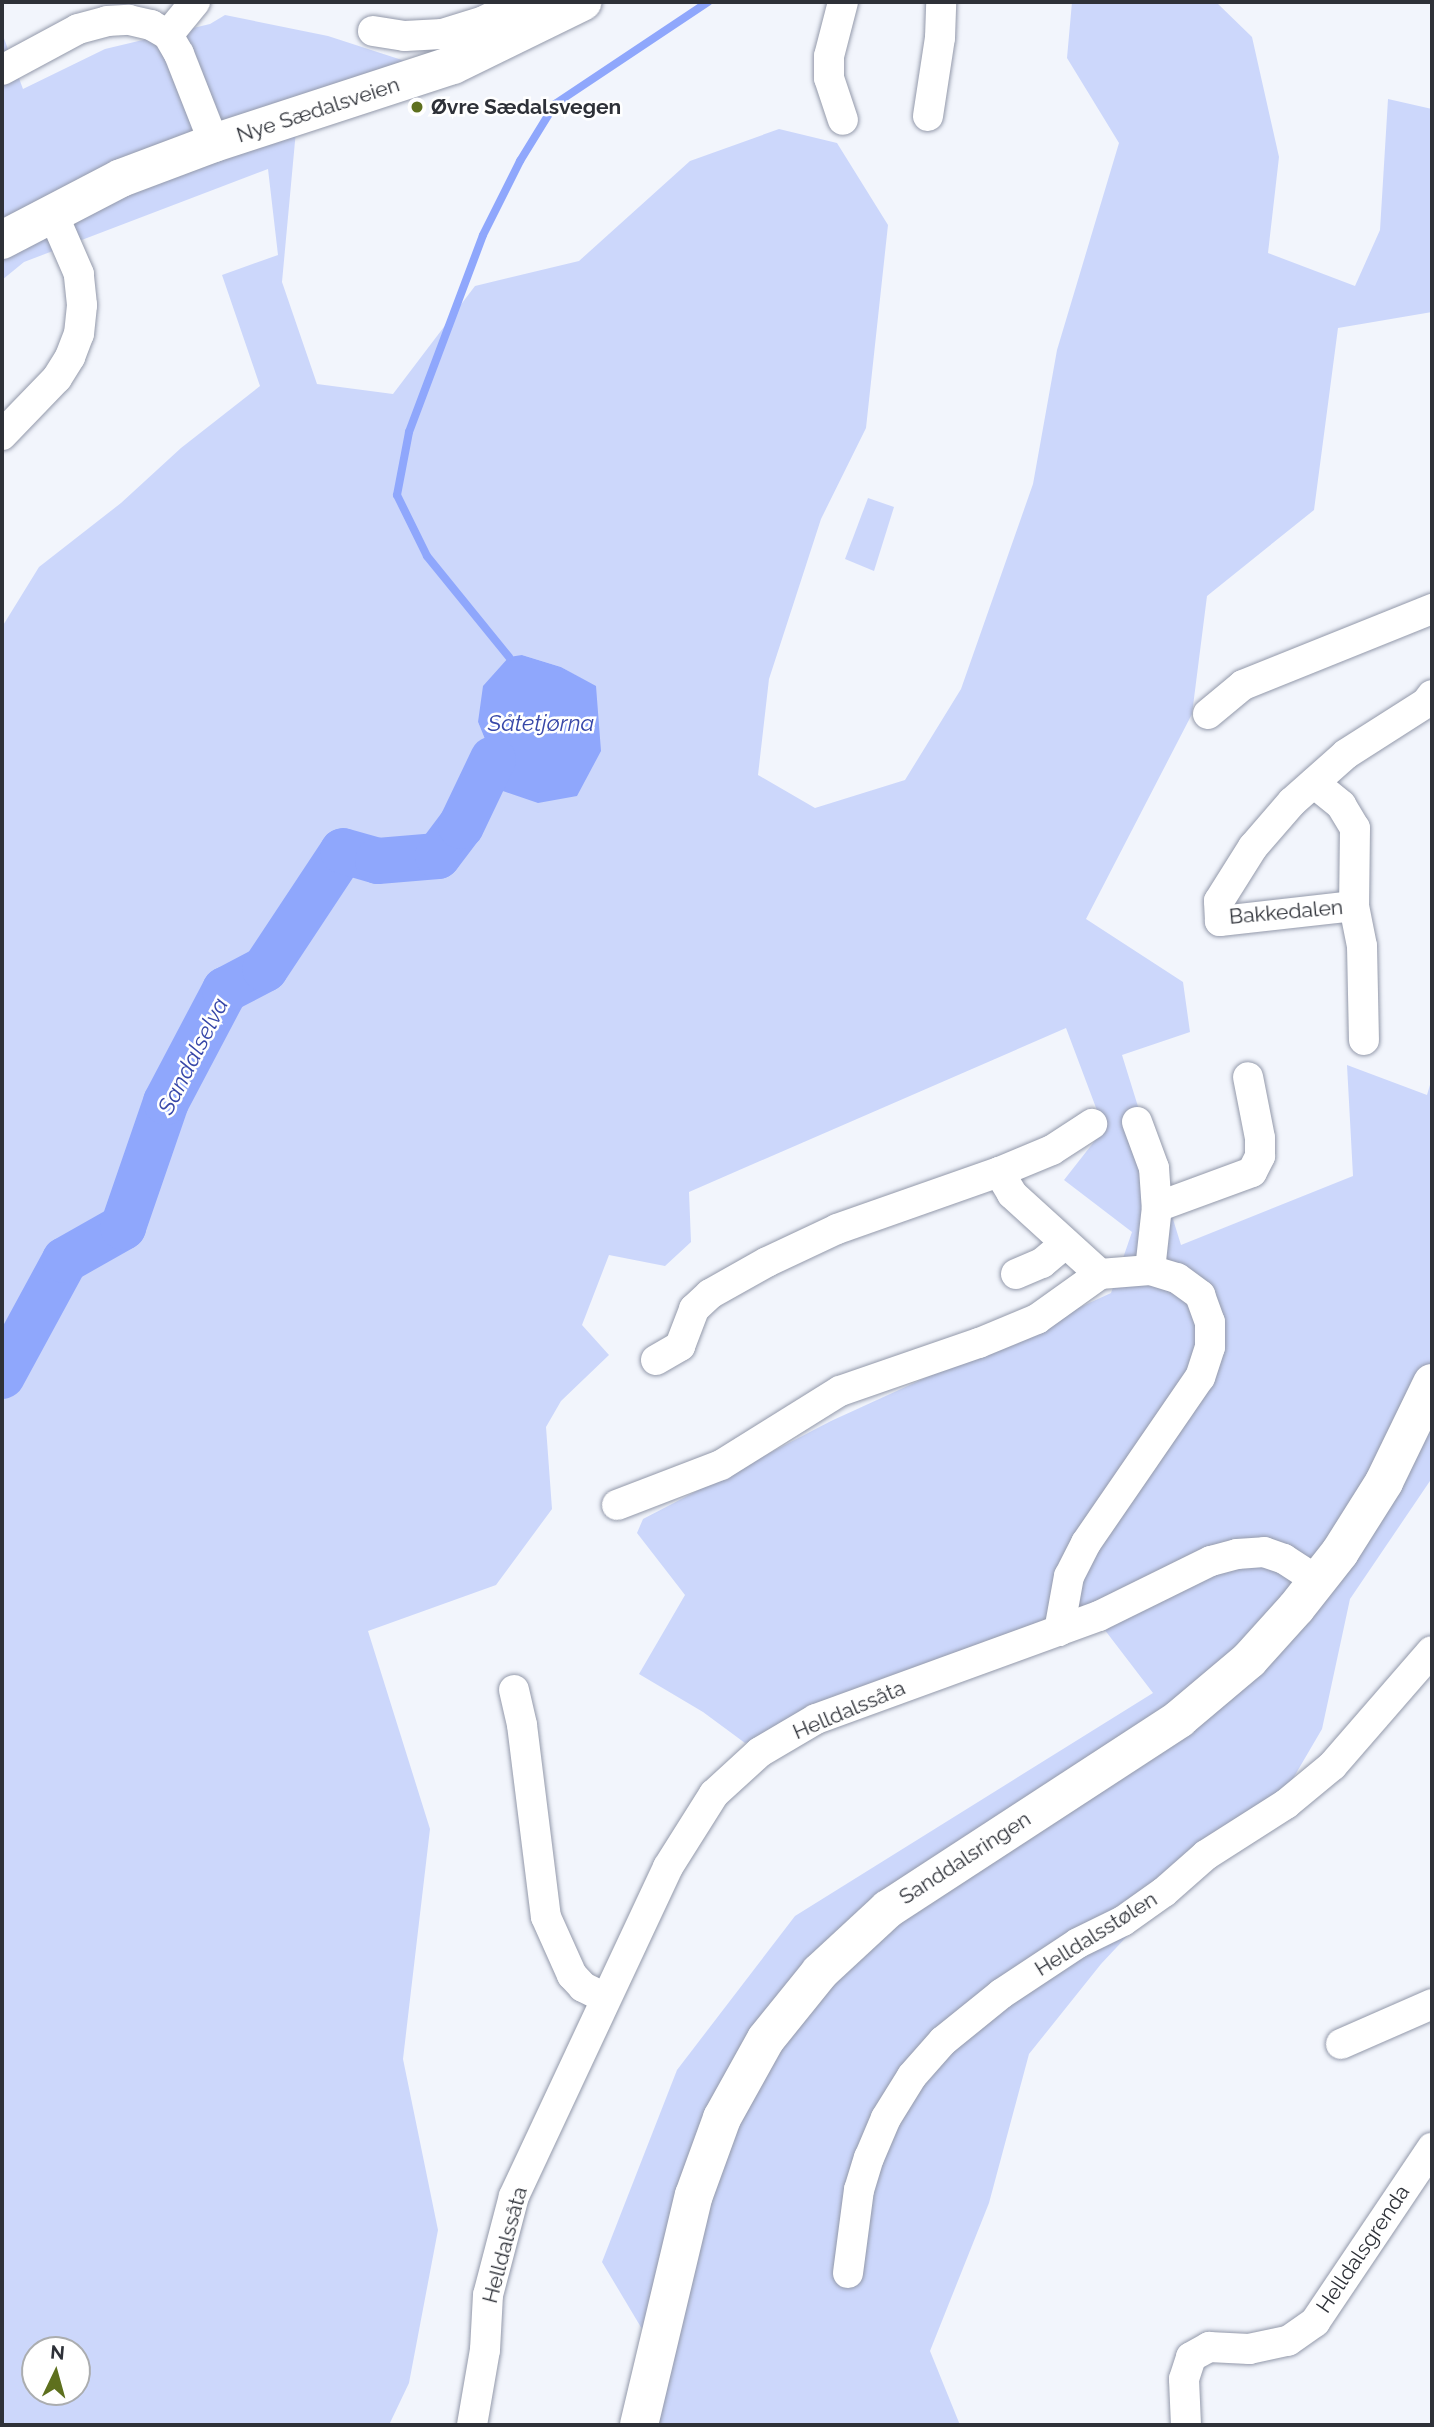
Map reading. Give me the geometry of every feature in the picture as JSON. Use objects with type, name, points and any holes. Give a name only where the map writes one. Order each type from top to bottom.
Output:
[{"type":"main road","name":"Nye Sædalsveien","points":[[2,240],[121,178],[214,143],[453,65],[582,2]]},
{"type":"main road","name":"Sanddalsringen","points":[[639,2425],[681,2242],[706,2158],[743,2078],[788,2011],[820,1972],[888,1909],[970,1853],[1146,1742],[1213,1692],[1268,1640],[1318,1581],[1384,1482],[1432,1382]]},
{"type":"street","points":[[168,35],[195,2]]},
{"type":"street","points":[[373,31],[405,36],[442,34],[484,21],[522,2]]},
{"type":"street","points":[[843,2],[829,56],[829,78],[843,120]]},
{"type":"street","points":[[928,116],[940,38],[941,2]]},
{"type":"street","points":[[2,70],[78,29],[129,20],[151,24],[168,35],[214,143]]},
{"type":"street","points":[[2,435],[57,378],[71,357],[79,334],[82,305],[79,274],[52,212]]},
{"type":"street","points":[[1208,714],[1243,685],[1432,609]]},
{"type":"street","name":"Bakkedalen","points":[[1354,906],[1220,920],[1219,901],[1253,847],[1292,802],[1346,754],[1426,703],[1432,695]]},
{"type":"street","name":"Bakkedalen","points":[[1314,783],[1341,805],[1354,828],[1354,906],[1362,946],[1364,1040]]},
{"type":"street","points":[[1157,1207],[1252,1172],[1260,1156],[1260,1138],[1248,1077]]},
{"type":"street","points":[[1137,1122],[1154,1168],[1157,1207],[1150,1270]]},
{"type":"street","points":[[656,1360],[680,1346],[694,1309],[710,1294],[767,1262],[837,1229],[999,1172],[1052,1150],[1092,1124]]},
{"type":"street","points":[[999,1172],[1012,1194],[1100,1274]]},
{"type":"street","points":[[1016,1273],[1042,1263],[1065,1244]]},
{"type":"street","points":[[617,1504],[721,1465],[839,1391],[979,1343],[1037,1319],[1100,1274],[1150,1270],[1177,1278],[1200,1295],[1210,1322],[1210,1347],[1200,1377],[1086,1544],[1069,1576],[1059,1631]]},
{"type":"street","name":"Helldalssåta","points":[[472,2425],[485,2350],[488,2295],[514,2196],[668,1867],[714,1794],[760,1752],[816,1719],[1098,1616],[1211,1561],[1237,1554],[1264,1552],[1284,1559],[1318,1581]]},
{"type":"street","name":"Helldalsstølen","points":[[848,2273],[859,2190],[869,2158],[886,2118],[912,2076],[943,2041],[1002,1994],[1079,1943],[1123,1921],[1164,1892],[1206,1855],[1286,1804],[1332,1766],[1432,1651]]},
{"type":"street","points":[[514,1690],[522,1725],[546,1917],[572,1975],[583,1987],[606,1998]]},
{"type":"street","points":[[1341,2044],[1432,2004]]},
{"type":"street","name":"Helldalsgrenda","points":[[1186,2425],[1184,2379],[1191,2357],[1209,2347],[1250,2349],[1288,2341],[1315,2322],[1432,2148]]},
{"type":"shaded area","points":[[1072,2],[1216,2],[1252,37],[1279,157],[1268,253],[1355,286],[1380,230],[1388,99],[1432,109],[1432,312],[1338,328],[1314,510],[1207,596],[1192,714],[1086,919],[1183,982],[1190,1032],[1122,1055],[1181,1245],[1353,1176],[1347,1065],[1427,1095],[1432,1078],[1432,1478],[1350,1599],[1322,1729],[1267,1823],[1160,1901],[1101,1964],[1029,2054],[989,2203],[930,2351],[960,2425],[629,2425],[645,2334],[602,2262],[677,2070],[795,1916],[1153,1693],[1101,1625],[745,1743],[703,1712],[639,1674],[685,1595],[637,1533],[643,1519],[831,1421],[1111,1293],[1132,1232],[1064,1180],[1104,1129],[1066,1028],[689,1192],[691,1242],[665,1266],[609,1255],[582,1325],[609,1355],[561,1401],[546,1427],[552,1509],[496,1585],[368,1631],[430,1829],[403,2059],[438,2230],[409,2383],[389,2425],[2,2425],[2,627],[39,567],[121,503],[181,448],[260,386],[222,275],[278,255],[268,169],[24,262],[2,280],[2,33],[23,89],[105,49],[210,24],[225,15],[328,36],[405,61],[299,98],[282,282],[317,384],[393,394],[475,286],[579,261],[690,161],[779,129],[837,143],[888,225],[866,428],[821,519],[769,679],[758,775],[815,808],[905,780],[961,689],[1033,484],[1057,350],[1119,143],[1067,58]],"holes":[[[522,655],[561,667],[596,687],[500,790],[493,759],[478,722]]]},
{"type":"shaded area","points":[[868,498],[894,507],[874,571],[845,559]]},
{"type":"water","name":"Såtetjørna","points":[[522,655],[561,667],[596,686],[601,751],[577,796],[538,803],[500,790],[493,759],[478,722],[483,686],[509,657]]},
{"type":"waterway","points":[[509,657],[427,556],[397,495],[409,432],[483,235],[520,161],[555,104],[708,2]]},
{"type":"waterway","name":"Sandalselva","points":[[2,1376],[65,1260],[123,1227],[166,1102],[225,990],[265,969],[343,851],[378,861],[438,856],[461,826],[493,759]]},
{"type":"place","name":"Øvre Sædalsvegen","points":[[417,107]]}]
